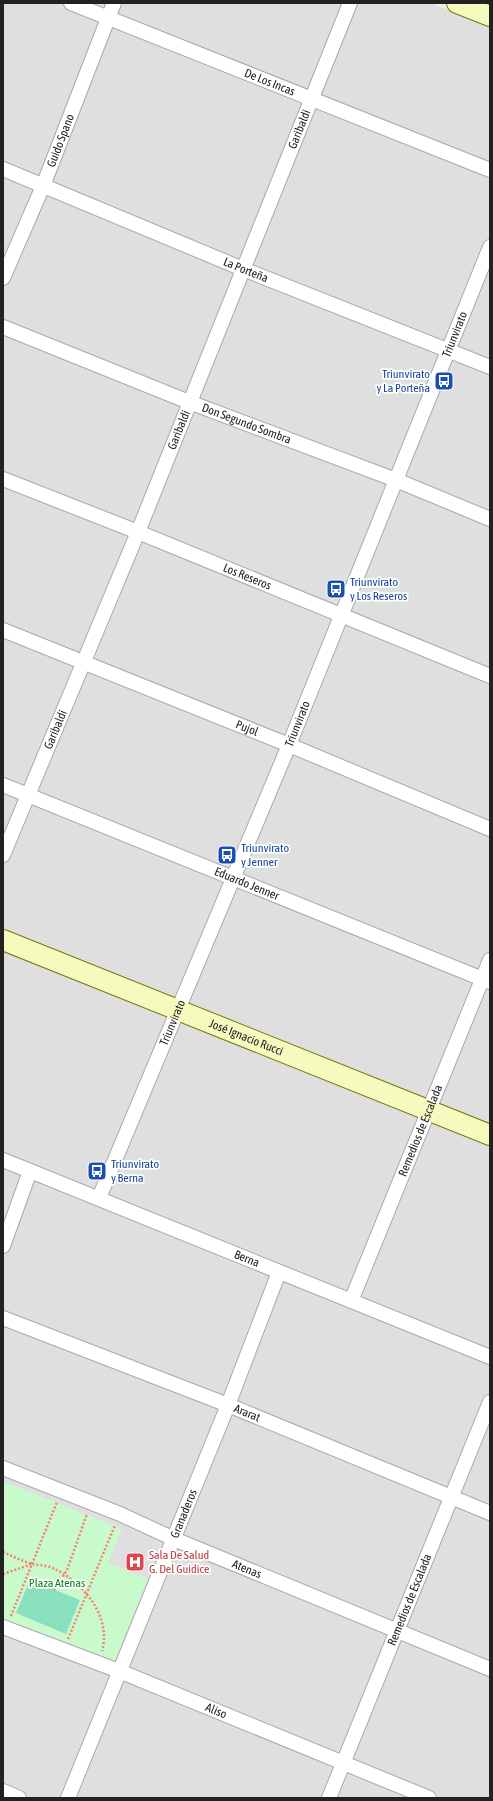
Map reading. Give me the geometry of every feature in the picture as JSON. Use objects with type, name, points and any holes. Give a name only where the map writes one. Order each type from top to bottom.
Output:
[{"type":"street","name":"De Los Incas","points":[[71,3],[490,170]]},
{"type":"street","name":"Guido Spano","points":[[3,278],[42,186],[114,3]]},
{"type":"street","name":"Garibaldi","points":[[3,855],[138,532],[350,3]]},
{"type":"street","points":[[457,3],[490,16]]},
{"type":"street","name":"La Porteña","points":[[3,169],[243,269],[490,367]]},
{"type":"street","name":"Triunvirato","points":[[99,1198],[289,745],[490,247]]},
{"type":"street","name":"Don Segundo Sombra","points":[[3,327],[189,402],[396,480],[490,519]]},
{"type":"street","name":"Los Reseros","points":[[3,479],[138,532],[490,676]]},
{"type":"street","name":"Pujol","points":[[3,630],[289,745],[490,829]]},
{"type":"street","name":"Eduardo Jenner","points":[[3,785],[486,980]]},
{"type":"street","name":"José Ignacio Rucci","points":[[3,940],[490,1135]]},
{"type":"street","name":"Remedios de Escalada","points":[[351,1300],[427,1111],[486,980],[490,960]]},
{"type":"street","name":"Berna","points":[[3,1160],[490,1357]]},
{"type":"street","points":[[3,1246],[30,1171]]},
{"type":"street","name":"Granaderos","points":[[68,1798],[228,1406],[279,1272]]},
{"type":"street","name":"Ararat","points":[[3,1318],[228,1406],[490,1513]]},
{"type":"street","name":"Remedios de Escalada","points":[[329,1798],[490,1402]]},
{"type":"street","name":"Atenas","points":[[3,1468],[120,1514],[174,1539],[490,1669]]},
{"type":"street","name":"Aliso","points":[[4,1627],[119,1671],[429,1798]]},
{"type":"street","points":[[3,1791],[19,1798]]},
{"type":"path","points":[[4,1627],[32,1564],[61,1491]]},
{"type":"path","points":[[54,1590],[64,1575],[91,1503]]},
{"type":"path","points":[[63,1650],[120,1514]]},
{"type":"path","points":[[3,1552],[32,1564],[51,1568],[64,1575],[87,1595],[98,1609],[103,1625],[104,1645],[99,1663]]},
{"type":"path","points":[[3,1574],[32,1564]]},
{"type":"shaded area","points":[[3,3],[431,3],[490,27],[490,1798],[3,1798]]},
{"type":"green space","name":"Plaza Atenas","points":[[3,1481],[122,1529],[108,1563],[148,1579],[114,1663],[3,1620]]},
{"type":"green space","points":[[30,1580],[80,1600],[66,1634],[16,1613]]},
{"type":"place","name":"Triunvirato y La Porteña","points":[[444,381]]},
{"type":"place","name":"Triunvirato y Los Reseros","points":[[336,589]]},
{"type":"place","name":"Triunvirato y Jenner","points":[[227,855]]},
{"type":"place","name":"Triunvirato y Berna","points":[[97,1171]]},
{"type":"place","name":"Sala De Salud G. Del Guidice","points":[[135,1562]]}]
